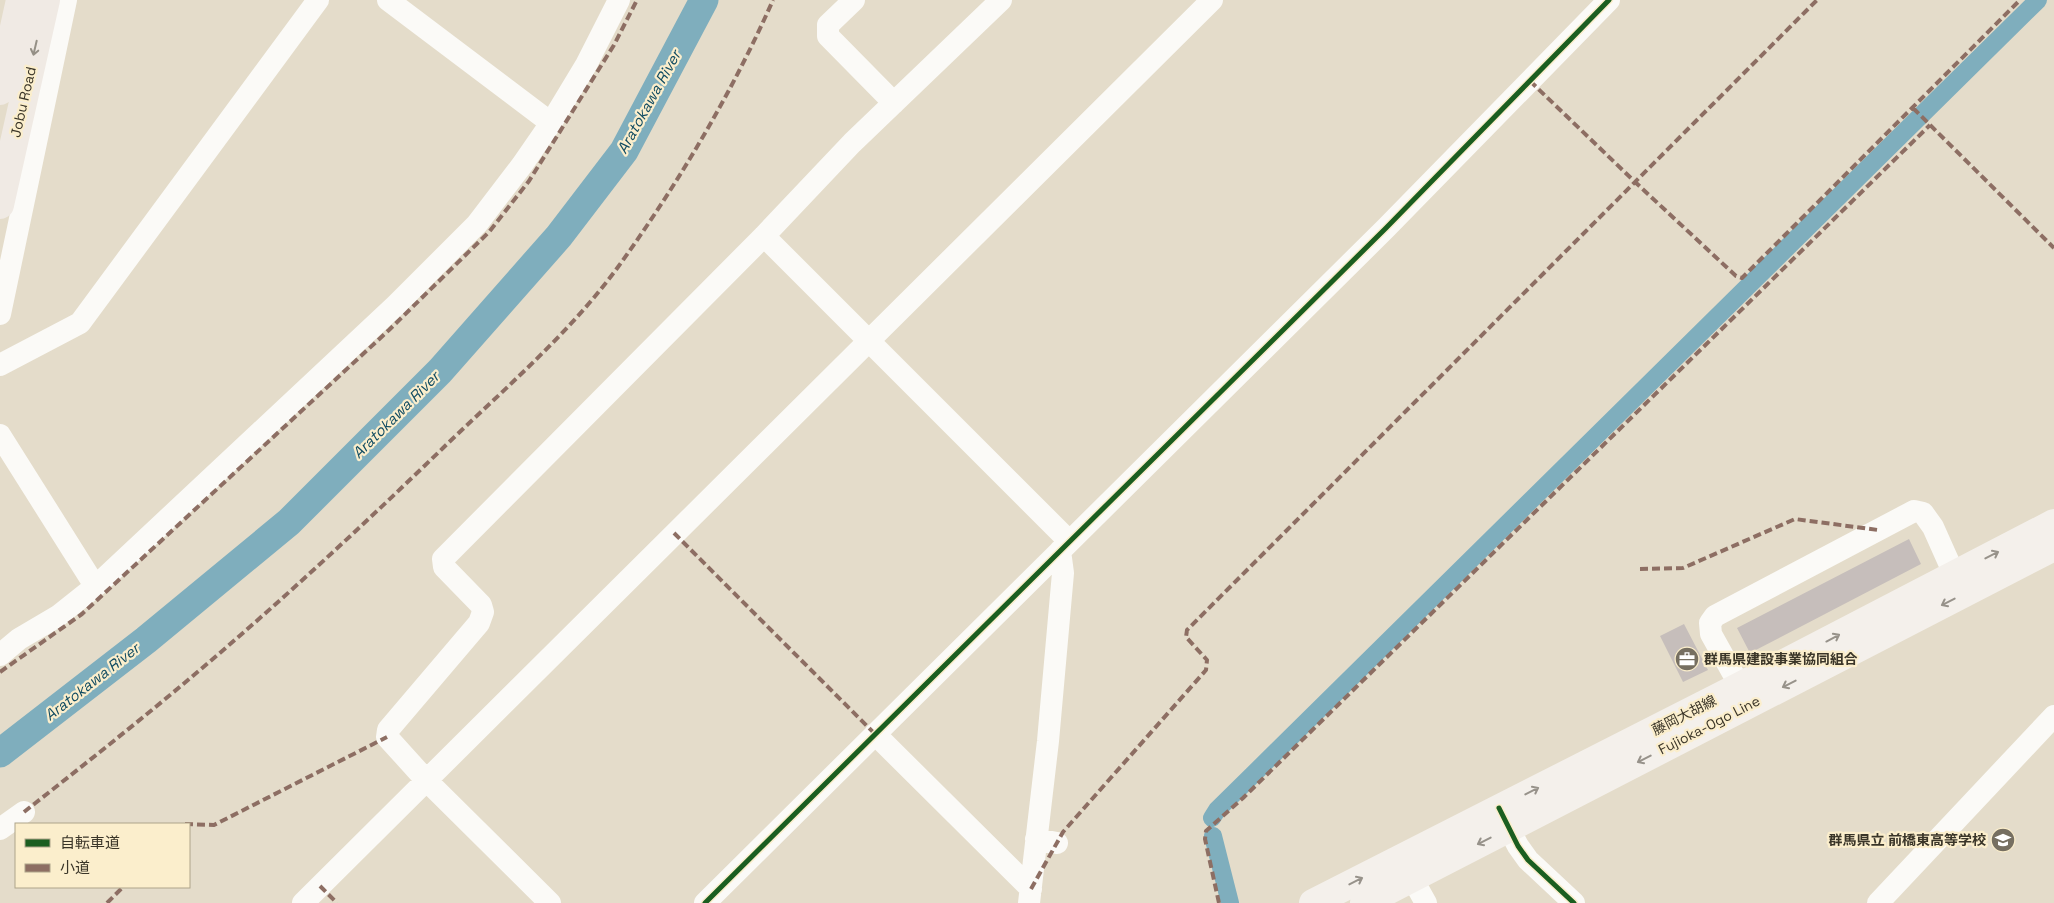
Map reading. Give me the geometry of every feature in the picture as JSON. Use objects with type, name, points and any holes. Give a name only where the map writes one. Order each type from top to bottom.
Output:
[{"type":"highway","name":"Jobu Road","points":[[0,91],[20,0]]},
{"type":"highway","name":"Jobu Road","points":[[0,205],[46,0]]},
{"type":"main road","name":"藤岡大胡線","points":[[1313,903],[1504,819],[1740,686],[2054,523]]},
{"type":"main road","name":"Fujioka-Ogo Line","points":[[1364,903],[1412,878],[1504,819],[2052,553]]},
{"type":"street","points":[[0,314],[66,0]]},
{"type":"street","points":[[0,365],[80,323],[318,0]]},
{"type":"street","points":[[388,0],[551,123]]},
{"type":"street","points":[[0,655],[20,639],[58,616],[98,585],[396,305],[476,224],[522,165],[551,123],[586,65],[619,0]]},
{"type":"street","points":[[854,0],[828,25],[828,36],[894,103]]},
{"type":"street","points":[[550,903],[426,780],[387,737],[388,730],[479,623],[483,612],[481,605],[444,567],[444,559],[764,236],[852,144],[1001,0]]},
{"type":"street","points":[[303,903],[1212,0]]},
{"type":"street","points":[[706,903],[1386,228],[1609,0]]},
{"type":"street","points":[[764,236],[869,340],[1064,546],[1047,841],[1030,896],[875,734]]},
{"type":"street","points":[[0,435],[90,578],[98,585]]},
{"type":"street","points":[[1740,686],[1711,634],[1710,623],[1715,616],[1892,522],[1914,511],[1923,513],[1933,527],[1954,574]]},
{"type":"street","points":[[1878,903],[2054,716]]},
{"type":"street","points":[[0,829],[24,812]]},
{"type":"street","points":[[1504,819],[1528,860],[1574,903]]},
{"type":"street","points":[[1412,878],[1426,903]]},
{"type":"building","points":[[1909,539],[1921,564],[1750,653],[1737,628]]},
{"type":"building","name":"群馬県建設事業協同組合","points":[[1684,624],[1708,670],[1683,682],[1660,636]]},
{"type":"waterway","name":"Aratokawa River","points":[[0,753],[146,640],[289,522],[440,371],[559,236],[624,151],[704,0]]},
{"type":"waterway","points":[[1212,818],[1217,810],[2038,0]]},
{"type":"waterway","points":[[1213,836],[1230,903]]},
{"type":"marked path","points":[[0,672],[82,614],[389,330],[489,232],[529,181],[614,45],[637,0]]},
{"type":"marked path","points":[[24,812],[164,700],[306,577],[512,383],[557,338],[599,292],[618,267],[683,171],[740,69],[773,0]]},
{"type":"marked path","points":[[1031,889],[1063,832],[1206,670],[1207,660],[1186,637],[1187,630],[1817,0]]},
{"type":"marked path","points":[[1530,81],[1736,276],[1742,278],[2020,0]]},
{"type":"marked path","points":[[1913,108],[2054,248]]},
{"type":"marked path","points":[[1219,903],[1205,839],[1206,831],[1243,798],[1930,125]]},
{"type":"marked path","points":[[1640,569],[1683,568],[1795,519],[1878,530]]},
{"type":"marked path","points":[[674,533],[875,734]]},
{"type":"marked path","points":[[190,824],[214,825],[387,737]]},
{"type":"marked path","points":[[320,886],[337,903]]},
{"type":"marked path","points":[[107,903],[122,888]]},
{"type":"cycle path","points":[[705,903],[1386,228],[1609,0]]},
{"type":"cycle path","points":[[1499,808],[1518,846],[1528,860],[1574,903]]},
{"type":"place","name":"群馬県建設事業協同組合","points":[[1687,659]]},
{"type":"place","name":"群馬県立 前橋東高等学校","points":[[2003,840]]}]
